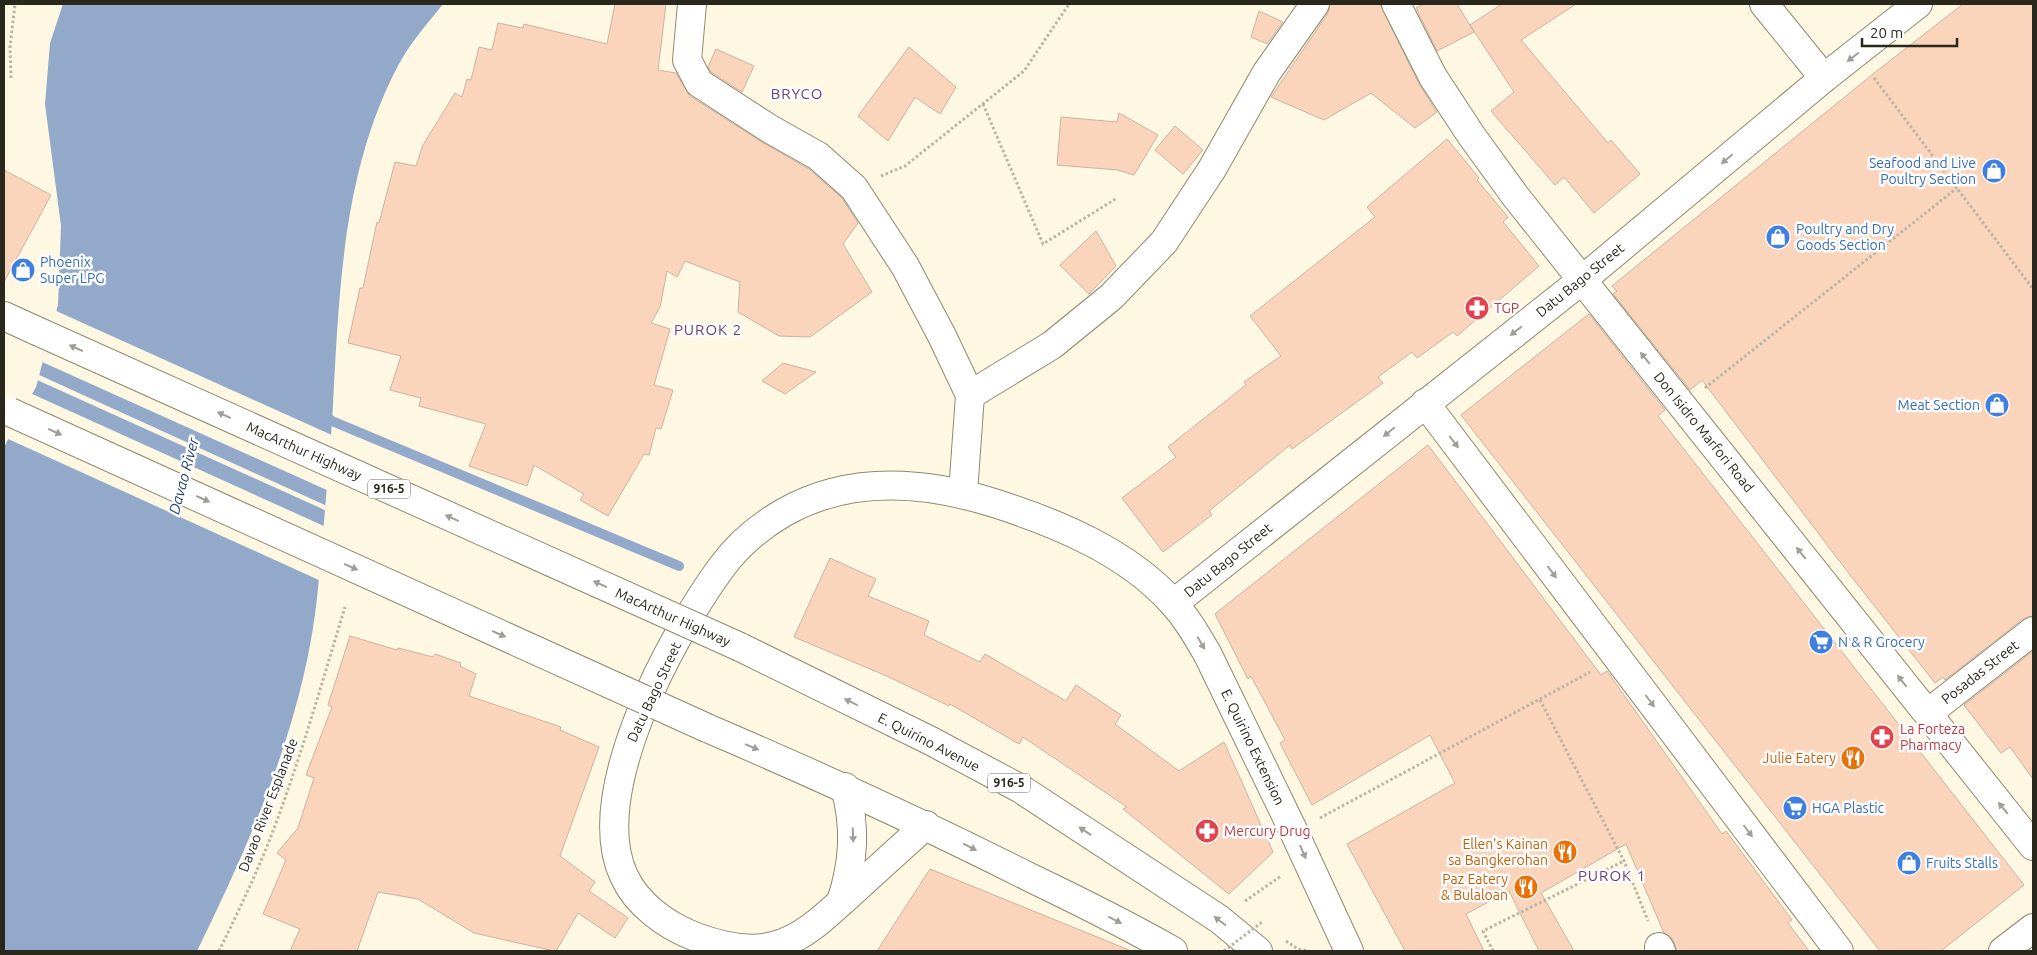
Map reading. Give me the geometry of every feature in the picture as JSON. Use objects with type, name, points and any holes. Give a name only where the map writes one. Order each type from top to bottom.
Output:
[{"type":"street","points":[[692,4],[687,60],[699,83],[770,129],[818,156],[854,188],[905,266],[942,336],[970,395],[963,493]]},
{"type":"street","points":[[970,395],[1052,345],[1111,298],[1164,242],[1212,169],[1267,72],[1314,4]]},
{"type":"street","name":"Don Isidro Marfori Road","points":[[1396,4],[1433,77],[1471,135],[1516,197],[2033,846]]},
{"type":"street","points":[[1764,4],[1824,78]]},
{"type":"street","name":"Datu Bago Street","points":[[926,825],[820,921],[780,945],[751,950],[716,944],[680,931],[662,920],[644,905],[623,876],[614,834],[617,794],[633,733],[654,684],[679,637],[722,566],[743,543],[783,513],[825,494],[866,486],[894,484],[963,493],[1019,510],[1094,544],[1132,567],[1174,603],[1582,280],[1824,78],[1918,4]]},
{"type":"street","name":"MacArthur Highway","points":[[4,316],[740,647]]},
{"type":"street","points":[[1425,403],[1839,951]]},
{"type":"street","points":[[7,411],[707,728],[845,787],[926,825],[1139,931],[1173,951]]},
{"type":"street","name":"E. Quirino Extension","points":[[1174,603],[1208,655],[1294,832],[1348,951]]},
{"type":"street","name":"Posadas Street","points":[[1928,713],[2033,631]]},
{"type":"street","name":"E. Quirino Avenue","points":[[740,647],[931,741],[1021,789],[1219,919],[1258,951]]},
{"type":"street","points":[[841,902],[851,865],[853,846],[853,821],[845,787]]},
{"type":"street","points":[[2003,951],[2033,928]]},
{"type":"path","points":[[11,78],[10,47],[15,4]]},
{"type":"path","points":[[854,188],[905,166],[1024,71],[1069,4]]},
{"type":"path","points":[[1856,54],[2033,289]]},
{"type":"path","points":[[983,104],[1043,244],[1117,198]]},
{"type":"path","points":[[1682,405],[1957,188]]},
{"type":"path","name":"Davao River Esplanade","points":[[219,951],[267,845],[311,723],[345,606]]},
{"type":"path","points":[[1294,832],[1616,657]]},
{"type":"path","points":[[1540,700],[1624,860],[1660,949]]},
{"type":"path","points":[[1219,919],[1306,858]]},
{"type":"path","points":[[1493,951],[1483,931],[1624,860]]},
{"type":"path","points":[[1224,951],[1262,922]]},
{"type":"path","points":[[1296,951],[1298,949],[1309,951]]},
{"type":"water","name":"Davao River","points":[[63,4],[443,4],[403,56],[381,102],[367,140],[349,220],[343,261],[319,581],[305,670],[282,753],[267,794],[234,873],[197,951],[4,951],[4,447],[36,387],[58,305],[61,226],[45,104],[50,43]]},
{"type":"pier","points":[[54,310],[334,436],[329,491],[40,361]]},
{"type":"pier","points":[[37,374],[327,506],[327,511],[35,379]]},
{"type":"pier","points":[[30,393],[326,527],[321,581],[6,438]]},
{"type":"building","points":[[615,4],[666,4],[658,70],[676,73],[690,96],[762,142],[809,169],[842,198],[858,223],[843,244],[872,292],[810,337],[779,336],[738,312],[740,282],[685,261],[677,277],[667,271],[660,307],[651,323],[670,329],[654,385],[673,390],[661,429],[656,428],[649,455],[644,454],[608,516],[580,500],[584,494],[534,465],[527,486],[469,466],[486,424],[419,406],[421,398],[390,390],[401,356],[348,343],[360,288],[363,288],[377,222],[379,223],[395,162],[416,166],[423,145],[455,93],[462,97],[467,79],[471,80],[479,47],[492,50],[498,23],[523,28],[524,24],[607,44]]},
{"type":"building","points":[[1330,4],[1380,4],[1419,84],[1437,112],[1415,128],[1371,93],[1324,120],[1271,97],[1328,13]]},
{"type":"building","points":[[1424,4],[1457,4],[1474,32],[1437,51],[1416,8]]},
{"type":"building","points":[[1502,4],[1576,4],[1521,40],[1608,143],[1611,140],[1640,174],[1594,213],[1564,177],[1555,185],[1491,111],[1514,92],[1470,25]]},
{"type":"building","points":[[1963,4],[2033,4],[2033,616],[2023,619],[1945,680],[1943,677],[1935,683],[1702,380],[1690,390],[1613,294],[1617,291],[1612,286],[1878,70]]},
{"type":"building","points":[[1259,11],[1283,22],[1267,44],[1251,37]]},
{"type":"building","points":[[909,47],[956,87],[940,114],[915,97],[888,141],[858,116]]},
{"type":"building","points":[[716,49],[754,66],[742,92],[711,72],[708,67]]},
{"type":"building","points":[[1119,113],[1158,135],[1134,175],[1118,170],[1057,165],[1061,117],[1117,122]]},
{"type":"building","points":[[1175,126],[1203,150],[1183,174],[1155,150]]},
{"type":"building","points":[[1447,139],[1479,178],[1477,180],[1508,217],[1503,222],[1539,266],[1457,336],[1453,332],[1417,358],[1412,352],[1378,377],[1383,383],[1292,449],[1290,445],[1209,511],[1212,515],[1163,552],[1122,498],[1176,457],[1168,447],[1246,385],[1244,382],[1281,356],[1250,316],[1375,217],[1367,207]]},
{"type":"building","points":[[4,170],[51,195],[4,282]]},
{"type":"building","points":[[1096,231],[1116,266],[1089,294],[1060,265]]},
{"type":"building","points":[[1589,314],[1665,410],[1658,416],[2024,885],[1941,951],[1880,951],[1461,415]]},
{"type":"building","points":[[783,363],[816,372],[785,394],[762,381]]},
{"type":"building","points":[[1428,445],[1601,675],[1607,671],[1722,834],[1726,831],[1792,920],[1788,923],[1809,951],[1677,951],[1673,940],[1664,933],[1626,844],[1541,893],[1574,951],[1539,951],[1509,891],[1466,914],[1484,951],[1405,951],[1347,844],[1455,783],[1430,735],[1312,805],[1280,743],[1285,740],[1251,676],[1248,679],[1215,614]]},
{"type":"building","points":[[830,558],[876,579],[868,596],[929,621],[924,635],[980,662],[985,654],[1066,701],[1076,685],[1121,715],[1115,724],[1179,771],[1224,742],[1273,852],[1229,894],[1123,809],[1127,807],[1023,737],[1019,744],[950,704],[949,706],[889,677],[794,637]]},
{"type":"building","points":[[350,636],[397,650],[398,648],[433,657],[435,654],[461,663],[460,666],[476,674],[469,696],[561,727],[560,730],[599,747],[560,856],[595,882],[589,891],[628,918],[615,938],[578,913],[556,951],[554,951],[474,933],[418,899],[378,892],[357,951],[290,951],[300,929],[263,914],[286,860],[277,853],[298,828],[314,778],[306,775],[332,707],[328,705]]},
{"type":"building","points":[[2033,651],[2033,779],[2010,747],[2001,753],[1964,705]]},
{"type":"building","points":[[930,869],[1129,950],[1129,951],[877,951]]},
{"type":"waterway","points":[[321,414],[332,421],[679,566]]},
{"type":"place","name":"Seafood and Live Poultry Section","points":[[1994,171]]},
{"type":"place","name":"Poultry and Dry Goods Section","points":[[1778,237]]},
{"type":"place","name":"Phoenix Super LPG","points":[[23,270]]},
{"type":"place","name":"TGP","points":[[1477,308]]},
{"type":"place","name":"Meat Section","points":[[1997,405]]},
{"type":"place","name":"N & R Grocery","points":[[1821,642]]},
{"type":"place","name":"La Forteza Pharmacy","points":[[1882,737]]},
{"type":"place","name":"Julie Eatery","points":[[1853,758]]},
{"type":"place","name":"HGA Plastic","points":[[1795,808]]},
{"type":"place","name":"Mercury Drug","points":[[1207,831]]},
{"type":"place","name":"Ellen's Kainan sa Bangkerohan","points":[[1565,852]]},
{"type":"place","name":"Fruits Stalls","points":[[1909,863]]},
{"type":"place","name":"Paz Eatery & Bulaloan","points":[[1526,887]]},
{"type":"district","name":"BRYCO","points":[[797,94]]},
{"type":"district","name":"PUROK 2","points":[[708,330]]},
{"type":"district","name":"PUROK 1","points":[[1612,876]]}]
